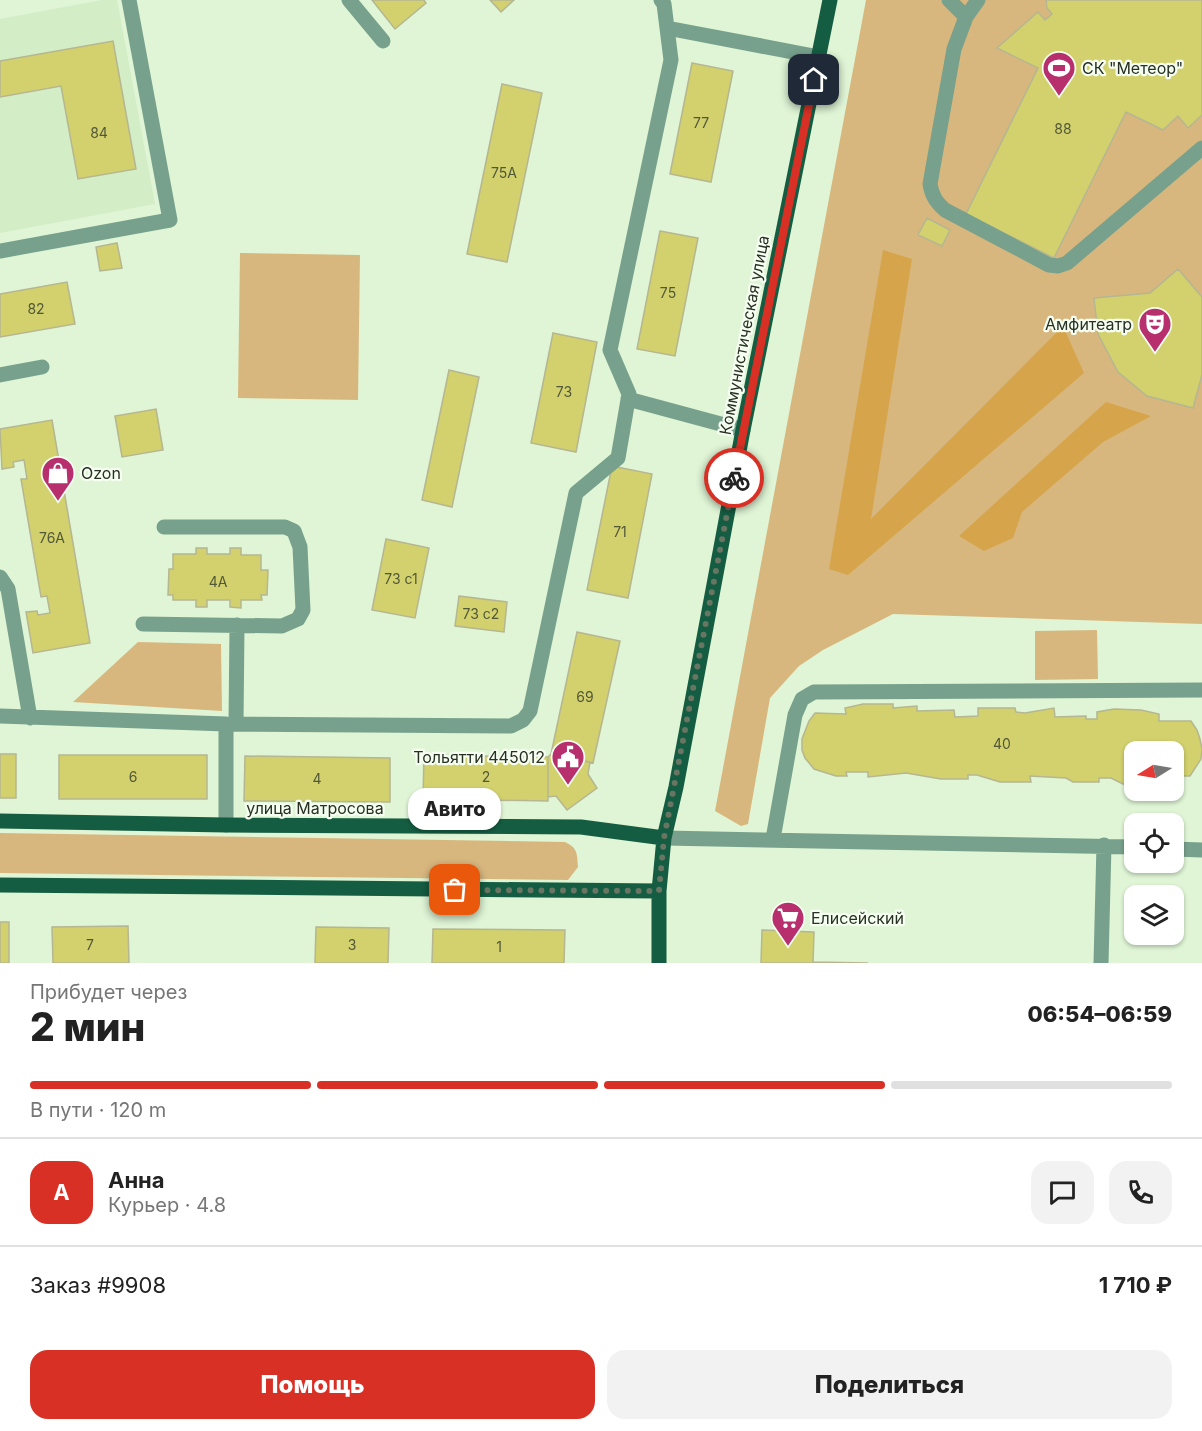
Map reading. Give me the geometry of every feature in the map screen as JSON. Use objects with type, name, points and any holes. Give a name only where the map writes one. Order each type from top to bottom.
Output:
[{"type":"main road","name":"Коммунистическая улица","points":[[659,963],[659,891],[664,838],[830,0]]},
{"type":"main road","name":"улица Матросова","points":[[0,821],[581,827],[664,838]]},
{"type":"main road","points":[[0,885],[659,891]]},
{"type":"lane","points":[[0,251],[170,220],[129,0]]},
{"type":"lane","points":[[349,0],[383,41]]},
{"type":"lane","points":[[0,716],[231,724],[497,727],[511,726],[523,720],[530,711],[576,493],[618,458],[629,394],[610,351],[671,60],[664,4],[660,0]]},
{"type":"lane","points":[[949,0],[966,17]]},
{"type":"lane","points":[[978,0],[966,17],[954,49],[930,184],[937,203],[945,210],[1049,265],[1058,266],[1067,263],[1202,148]]},
{"type":"lane","points":[[667,28],[819,57]]},
{"type":"lane","points":[[0,375],[42,367]]},
{"type":"lane","points":[[628,399],[743,430]]},
{"type":"lane","points":[[143,624],[282,626],[298,619],[303,610],[300,547],[294,531],[285,527],[164,527]]},
{"type":"lane","points":[[0,577],[8,589],[30,718]]},
{"type":"lane","points":[[226,825],[237,625]]},
{"type":"lane","points":[[773,839],[795,715],[802,699],[814,692],[1202,690]]},
{"type":"lane","points":[[664,838],[1124,846]]},
{"type":"lane","points":[[1101,963],[1104,845]]},
{"type":"lane","points":[[1184,849],[1202,850]]},
{"type":"shaded area","points":[[102,0],[117,0],[155,204],[0,233],[0,19]]},
{"type":"shaded area","points":[[866,0],[1202,0],[1202,624],[893,614],[823,650],[799,666],[770,698],[748,824],[741,826],[715,811]]},
{"type":"shaded area","points":[[883,250],[912,259],[871,519],[1063,326],[1084,373],[848,575],[829,569]]},
{"type":"shaded area","points":[[240,253],[360,255],[358,400],[238,398]]},
{"type":"shaded area","points":[[1106,402],[1151,416],[1103,442],[1022,512],[1013,538],[984,551],[959,536]]},
{"type":"shaded area","points":[[1097,630],[1098,679],[1035,680],[1035,631]]},
{"type":"shaded area","points":[[138,642],[221,644],[222,711],[73,702]]},
{"type":"shaded area","points":[[0,833],[565,842],[576,852],[578,867],[568,880],[0,873]]},
{"type":"building","points":[[372,0],[424,0],[426,3],[395,29]]},
{"type":"building","points":[[490,0],[514,0],[501,12]]},
{"type":"building","points":[[1046,0],[1202,0],[1202,115],[1188,128],[1178,116],[1163,130],[1126,112],[1054,258],[966,214],[1038,68],[997,48],[1038,12],[1045,20],[1052,14],[1047,8]]},
{"type":"building","points":[[113,41],[136,169],[78,179],[61,86],[0,97],[0,61]]},
{"type":"building","points":[[692,63],[733,71],[711,182],[670,174]]},
{"type":"building","points":[[502,84],[542,93],[507,262],[467,254]]},
{"type":"building","points":[[927,218],[950,230],[942,246],[918,235]]},
{"type":"building","points":[[660,231],[698,238],[675,356],[637,349]]},
{"type":"building","points":[[117,243],[122,268],[100,271],[96,247]]},
{"type":"building","name":"Амфитеатр","points":[[1178,269],[1202,297],[1202,375],[1193,408],[1147,396],[1118,372],[1098,334],[1094,298],[1150,293]]},
{"type":"building","points":[[67,282],[75,324],[0,337],[0,294]]},
{"type":"building","points":[[553,333],[597,342],[576,452],[531,443]]},
{"type":"building","points":[[449,370],[479,377],[452,507],[422,500]]},
{"type":"building","points":[[156,409],[163,450],[122,457],[115,416]]},
{"type":"building","points":[[52,420],[90,643],[33,653],[26,612],[37,611],[38,615],[50,613],[47,596],[41,597],[21,479],[27,479],[24,460],[13,462],[14,467],[2,469],[0,429]]},
{"type":"building","points":[[612,466],[652,474],[628,598],[587,590]]},
{"type":"building","points":[[386,539],[429,548],[415,618],[372,610]]},
{"type":"building","points":[[196,548],[207,548],[207,554],[230,554],[230,548],[241,548],[241,555],[261,555],[261,570],[268,570],[267,595],[261,595],[262,600],[241,600],[241,608],[230,607],[230,600],[207,600],[207,607],[196,607],[196,600],[173,600],[173,595],[168,595],[169,569],[173,569],[173,554],[196,554]]},
{"type":"building","points":[[459,596],[507,602],[504,632],[455,626]]},
{"type":"building","points":[[577,632],[620,641],[593,763],[551,754]]},
{"type":"building","points":[[863,704],[893,704],[893,708],[917,706],[917,711],[954,710],[955,717],[978,716],[978,708],[1015,708],[1016,712],[1025,713],[1054,708],[1055,717],[1086,716],[1086,719],[1097,719],[1097,712],[1114,709],[1141,710],[1159,714],[1159,721],[1191,721],[1200,739],[1201,759],[1190,776],[1184,776],[1184,741],[1124,741],[1124,784],[1111,778],[1099,778],[1099,782],[1073,782],[1066,778],[1030,776],[1031,782],[1000,782],[977,775],[968,775],[968,779],[941,779],[906,773],[868,777],[868,772],[846,772],[847,776],[836,776],[814,769],[805,758],[802,739],[815,713],[846,714],[845,708]]},
{"type":"building","points":[[0,754],[16,754],[16,798],[0,798]]},
{"type":"building","points":[[551,754],[590,762],[588,774],[597,788],[567,810],[556,796],[548,797],[548,757]]},
{"type":"building","points":[[59,755],[207,755],[207,799],[59,799]]},
{"type":"building","points":[[424,755],[548,757],[548,801],[423,799]]},
{"type":"building","points":[[245,756],[390,758],[390,802],[244,801]]},
{"type":"building","points":[[0,922],[9,922],[9,963],[0,963]]},
{"type":"building","points":[[128,926],[129,963],[53,963],[52,927]]},
{"type":"building","points":[[316,927],[389,928],[388,963],[315,963]]},
{"type":"building","points":[[433,929],[565,930],[564,963],[432,963]]},
{"type":"building","points":[[762,930],[814,932],[813,963],[761,963]]},
{"type":"building","points":[[813,962],[868,963],[813,963]]},
{"type":"way so far","points":[[455,890],[659,891],[664,838],[676,787],[734,478]]},
{"type":"place","name":"СК \"Метеор\"","points":[[1059,97]]},
{"type":"place","name":"Амфитеатр","points":[[1155,353]]},
{"type":"place","name":"Ozon","points":[[58,502]]},
{"type":"place","name":"Тольятти 445012","points":[[568,786]]},
{"type":"place","name":"Авито","points":[[455,890]]},
{"type":"place","name":"Елисейский","points":[[788,947]]},
{"type":"route","points":[[734,478],[814,80]]}]
